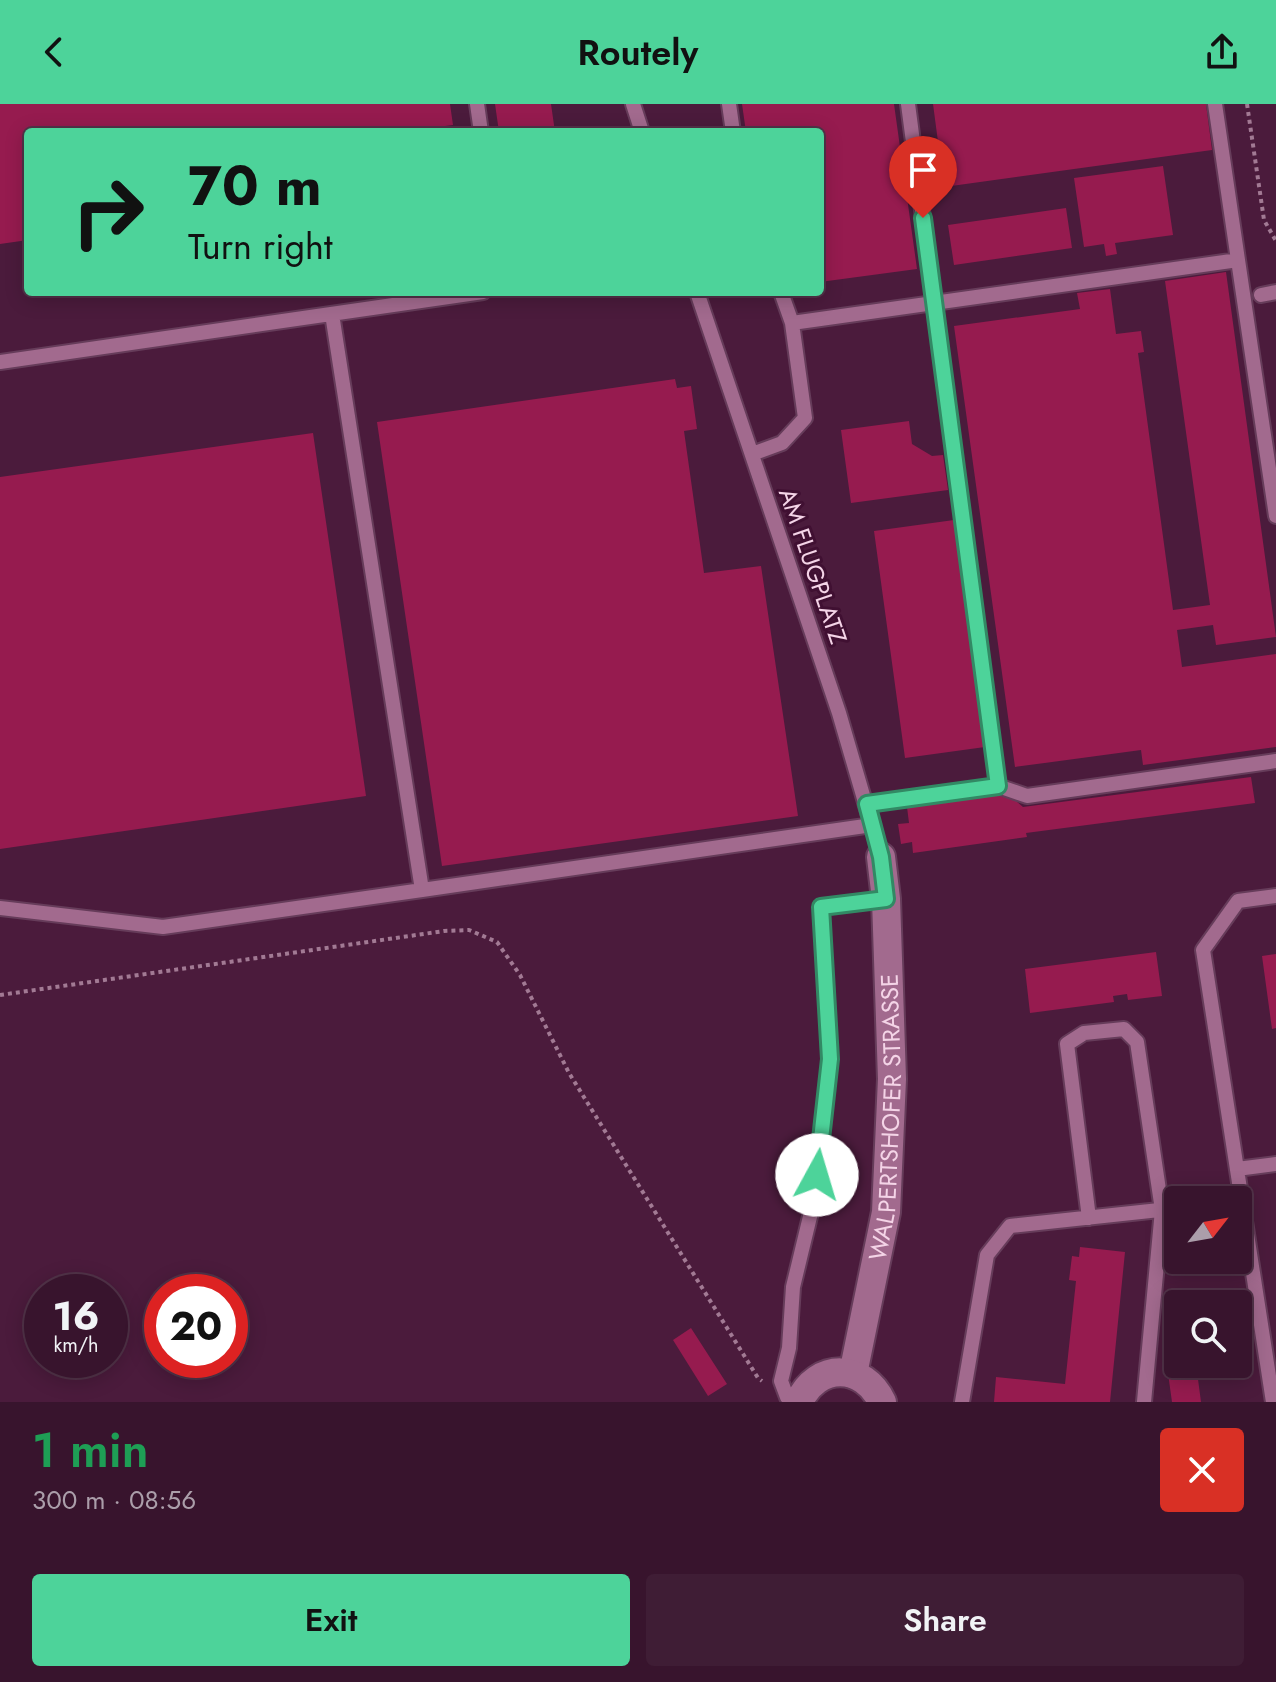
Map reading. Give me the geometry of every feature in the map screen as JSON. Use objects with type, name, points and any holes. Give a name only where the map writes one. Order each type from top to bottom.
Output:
[{"type":"street","name":"WALPERTSHOFER STRASSE","points":[[853,1374],[886,1212],[892,1079],[886,899],[881,857]]},
{"type":"street","points":[[794,1400],[825,1375],[839,1372],[853,1374],[875,1388],[882,1402]]},
{"type":"lane","points":[[477,104],[480,128]]},
{"type":"lane","points":[[633,104],[641,128]]},
{"type":"lane","points":[[729,104],[732,128]]},
{"type":"lane","points":[[908,104],[998,786]]},
{"type":"lane","points":[[1215,104],[1276,516]]},
{"type":"lane","points":[[792,323],[1238,260]]},
{"type":"lane","points":[[0,362],[456,296]]},
{"type":"lane","name":"AM FLUGPLATZ","points":[[698,296],[839,713],[881,857]]},
{"type":"lane","points":[[752,454],[782,443],[805,418],[792,323],[782,296]]},
{"type":"lane","points":[[332,314],[422,890]]},
{"type":"lane","points":[[867,804],[998,786],[1027,796],[1276,761]]},
{"type":"lane","points":[[0,908],[163,927],[872,825]]},
{"type":"lane","points":[[1239,1186],[1203,950],[1238,901],[1276,896]]},
{"type":"lane","points":[[794,1400],[781,1381],[789,1348],[793,1287],[814,1200],[830,1059],[821,907],[886,899]]},
{"type":"lane","points":[[1089,1218],[1067,1044],[1084,1033],[1124,1029],[1137,1042],[1162,1210],[1144,1402]]},
{"type":"lane","points":[[1237,1169],[1276,1164]]},
{"type":"lane","points":[[962,1402],[987,1255],[1010,1226],[1162,1210]]},
{"type":"lane","points":[[1252,1274],[1273,1402]]},
{"type":"path","points":[[1247,104],[1264,220],[1276,241]]},
{"type":"path","points":[[0,995],[444,931],[469,930],[497,942],[520,975],[569,1073],[758,1378],[794,1400]]},
{"type":"building","points":[[0,104],[450,104],[453,125],[430,128],[24,128],[24,241],[0,244]]},
{"type":"building","points":[[495,104],[551,104],[554,128],[498,128]]},
{"type":"building","points":[[742,104],[894,104],[917,269],[824,281],[824,128],[745,128]]},
{"type":"building","points":[[933,104],[1206,104],[1212,150],[944,187]]},
{"type":"building","points":[[1163,166],[1173,235],[1115,243],[1117,254],[1106,256],[1104,244],[1084,247],[1074,178]]},
{"type":"building","points":[[1066,208],[1072,248],[954,265],[948,225]]},
{"type":"building","points":[[1226,272],[1276,637],[1216,645],[1213,625],[1177,630],[1182,667],[1276,654],[1276,747],[1143,765],[1141,750],[1015,767],[954,326],[1080,309],[1077,293],[1110,289],[1116,334],[1141,331],[1144,352],[1138,353],[1173,610],[1210,605],[1165,281]]},
{"type":"building","points":[[675,379],[677,388],[691,386],[697,429],[684,431],[704,573],[761,566],[798,816],[442,866],[377,422]]},
{"type":"building","points":[[909,421],[912,444],[932,456],[943,455],[948,490],[851,503],[841,430]]},
{"type":"building","points":[[313,433],[366,796],[0,849],[0,477]]},
{"type":"building","points":[[954,520],[985,747],[905,758],[874,531]]},
{"type":"building","points":[[1251,777],[1255,803],[1026,833],[1027,837],[913,853],[912,842],[901,844],[898,824],[909,823],[907,807],[1008,794],[1023,807]]},
{"type":"building","points":[[1156,952],[1162,996],[1128,1000],[1127,994],[1113,996],[1114,1002],[1030,1013],[1025,969]]},
{"type":"building","points":[[1276,954],[1276,1028],[1272,1029],[1262,956]]},
{"type":"building","points":[[1080,1247],[1125,1252],[1110,1402],[994,1402],[996,1377],[1065,1384],[1076,1281],[1069,1280],[1072,1256],[1079,1257]]},
{"type":"building","points":[[691,1328],[727,1384],[708,1396],[673,1340]]},
{"type":"building","points":[[1169,1378],[1198,1378],[1201,1402],[1172,1402]]},
{"type":"route","points":[[817,1175],[830,1059],[821,907],[886,899],[881,857],[867,804],[998,786],[923,218]]}]
